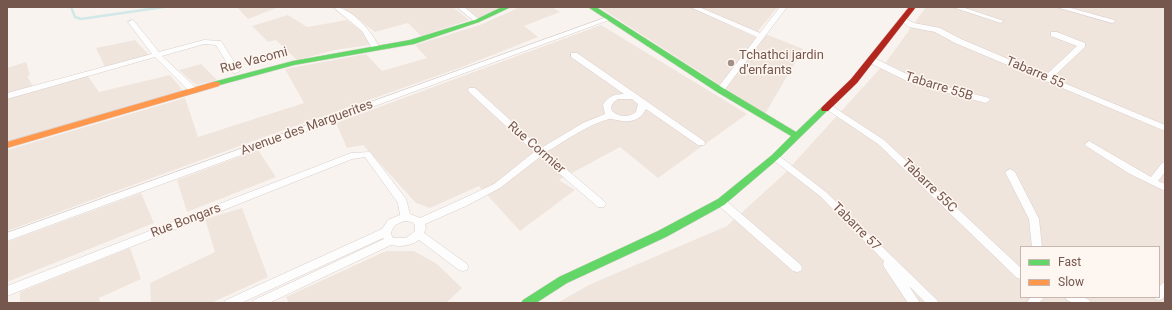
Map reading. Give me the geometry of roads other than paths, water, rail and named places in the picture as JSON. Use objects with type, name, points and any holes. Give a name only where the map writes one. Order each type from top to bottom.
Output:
[{"type":"street","points":[[336,7],[366,30],[374,39],[376,48]]},
{"type":"street","points":[[460,7],[477,21]]},
{"type":"street","name":"Rue Vacomi","points":[[7,145],[193,90],[293,64],[411,42],[477,21],[508,7]]},
{"type":"street","points":[[591,7],[607,19],[720,90],[797,136]]},
{"type":"street","points":[[693,7],[704,13],[761,36]]},
{"type":"street","points":[[704,13],[713,7]]},
{"type":"street","points":[[720,90],[784,7]]},
{"type":"street","points":[[527,303],[563,280],[662,234],[722,202],[775,157],[829,107],[854,81],[913,7]]},
{"type":"street","points":[[955,7],[1000,21]]},
{"type":"street","points":[[1059,7],[1112,22]]},
{"type":"street","name":"Avenue des Marguerites","points":[[7,237],[607,19]]},
{"type":"street","name":"Tabarre 55","points":[[904,20],[912,25],[937,30],[1165,128]]},
{"type":"street","points":[[132,22],[157,55],[193,90]]},
{"type":"street","points":[[1047,78],[1082,45],[1054,34]]},
{"type":"street","points":[[7,96],[193,44],[211,42],[218,43],[236,71]]},
{"type":"street","points":[[574,55],[701,143]]},
{"type":"street","name":"Tabarre 55B","points":[[871,60],[914,81],[986,100]]},
{"type":"street","points":[[620,87],[615,98],[606,105],[606,110],[610,115],[624,119],[638,115],[658,113]]},
{"type":"street","name":"Rue Cormier","points":[[472,90],[540,152],[602,204]]},
{"type":"street","points":[[615,98],[634,97]]},
{"type":"street","points":[[638,115],[642,110],[642,102]]},
{"type":"street","name":"Tabarre 55C","points":[[829,107],[881,142],[1020,274]]},
{"type":"street","points":[[419,222],[463,204],[497,186],[540,152],[586,125],[610,115]]},
{"type":"street","points":[[1089,144],[1133,172],[1165,188]]},
{"type":"street","name":"Rue Bongars","points":[[7,291],[351,156],[367,154],[404,202],[405,217]]},
{"type":"street","name":"Tabarre 57","points":[[775,157],[823,194],[933,303]]},
{"type":"street","points":[[1152,182],[1165,165]]},
{"type":"street","points":[[1010,172],[1034,219],[1037,246]]},
{"type":"street","points":[[722,202],[797,268]]},
{"type":"street","points":[[264,288],[265,302],[388,236],[392,222],[405,217],[415,219],[419,222],[421,230],[419,235],[407,243],[396,243],[388,236]]},
{"type":"street","points":[[419,235],[463,267]]},
{"type":"street","points":[[230,303],[388,236]]},
{"type":"street","points":[[880,251],[914,303]]},
{"type":"street","points":[[1073,298],[1084,303]]},
{"type":"waterway","points":[[71,7],[75,17],[81,19],[164,7]]},
{"type":"place","name":"Tchathci jardin d'enfants","points":[[731,63]]}]
